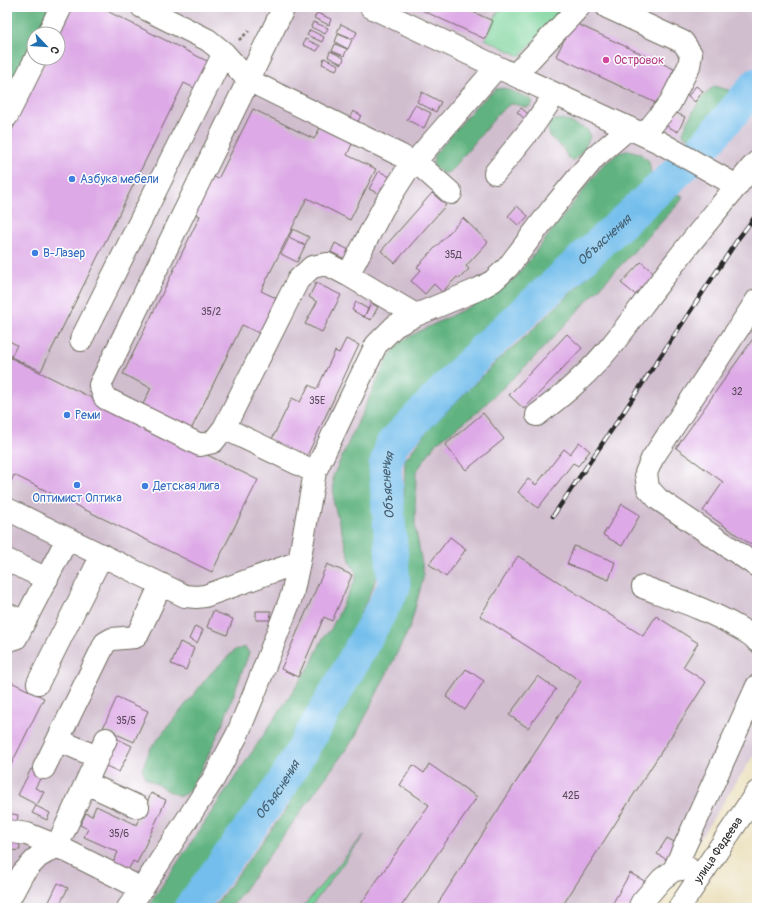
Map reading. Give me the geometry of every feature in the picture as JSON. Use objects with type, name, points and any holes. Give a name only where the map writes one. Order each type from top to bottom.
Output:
[{"type":"main road","points":[[52,26],[61,7]]},
{"type":"main road","points":[[142,7],[208,40],[224,53],[248,80],[406,158],[452,193]]},
{"type":"main road","points":[[284,7],[100,385],[105,398],[200,445],[213,442],[224,428],[298,280],[312,268],[327,264],[416,315]]},
{"type":"main road","points":[[371,7],[644,135],[737,186]]},
{"type":"main road","points":[[348,275],[383,208],[412,163],[506,71],[579,7]]},
{"type":"main road","points":[[128,908],[214,778],[237,735],[256,690],[292,595],[315,472],[376,345],[395,326],[416,315],[479,289],[493,281],[508,267],[552,209],[594,158],[644,135],[670,103],[689,66],[691,54],[683,42],[608,7]]},
{"type":"main road","points":[[81,340],[224,53]]},
{"type":"main road","points":[[7,116],[32,66]]},
{"type":"main road","points":[[495,173],[533,126],[556,94]]},
{"type":"main road","points":[[537,415],[580,380],[600,359],[629,324],[660,281],[757,162]]},
{"type":"main road","points":[[757,300],[652,459],[646,473],[648,488],[658,499],[757,566]]},
{"type":"main road","points":[[224,428],[315,472]]},
{"type":"main road","points":[[7,509],[185,596],[205,596],[299,562]]},
{"type":"main road","points":[[7,639],[10,640],[16,638],[15,618],[47,579],[67,538]]},
{"type":"main road","points":[[38,682],[102,555]]},
{"type":"main road","points":[[7,560],[47,579]]},
{"type":"main road","points":[[44,768],[105,643],[112,639],[134,637],[139,632],[162,584]]},
{"type":"main road","points":[[642,587],[690,604],[732,624],[754,637],[757,641]]},
{"type":"main road","points":[[674,870],[757,686]]},
{"type":"main road","points":[[7,903],[23,873],[38,857],[57,846],[102,748],[58,740]]},
{"type":"main road","points":[[86,783],[138,807]]},
{"type":"main road","name":"улица Фадеева","points":[[679,908],[757,792]]},
{"type":"main road","points":[[7,830],[27,834],[57,846],[142,889]]},
{"type":"main road","points":[[640,906],[662,879],[674,870],[687,868],[703,872]]},
{"type":"shaded area","points":[[51,7],[757,7],[757,750],[655,908],[7,908],[7,93],[26,56],[26,66],[66,66],[66,26],[41,26]]},
{"type":"green space","points":[[10,7],[51,7],[41,26],[26,26],[26,56],[7,93],[7,12]]},
{"type":"green space","points":[[500,7],[565,7],[520,56],[485,39]]},
{"type":"green space","points":[[714,86],[736,92],[738,95],[737,100],[701,141],[696,143],[684,136],[683,132],[696,107]]},
{"type":"green space","points":[[504,88],[531,99],[533,103],[528,107],[510,104],[499,113],[451,171],[444,174],[434,167],[434,155],[476,106],[496,89]]},
{"type":"green space","points":[[563,119],[588,130],[590,137],[583,150],[573,161],[568,158],[563,148],[550,137],[548,129],[554,120]]},
{"type":"green space","points":[[629,150],[639,153],[649,161],[651,173],[641,189],[480,331],[382,433],[373,457],[378,572],[373,587],[338,662],[267,783],[172,908],[147,908],[310,666],[323,638],[331,629],[356,578],[356,572],[351,564],[334,505],[333,476],[388,357],[402,341],[483,300],[500,290],[516,277],[602,166],[619,153]]},
{"type":"green space","points":[[682,195],[682,200],[530,362],[475,414],[436,443],[416,472],[415,525],[424,575],[410,627],[355,737],[231,908],[213,908],[286,810],[408,589],[403,524],[405,460],[428,430],[499,359],[526,336],[671,196]]},
{"type":"green space","points":[[245,647],[249,653],[222,726],[202,768],[187,793],[180,796],[174,794],[146,778],[142,769],[150,749],[210,674],[235,650]]},
{"type":"green space","points":[[364,835],[310,908],[302,908]]},
{"type":"building","name":"Азбука мебели","points":[[73,7],[99,7],[209,62],[196,89],[184,83],[41,371],[11,357],[17,345],[7,340],[7,140],[44,66],[66,66],[66,26],[64,26]]},
{"type":"building","points":[[415,7],[462,7],[493,21],[485,39]]},
{"type":"building","points":[[317,13],[331,19],[329,25],[314,18]]},
{"type":"building","points":[[313,22],[328,28],[325,34],[311,27]]},
{"type":"building","points":[[573,22],[674,69],[658,104],[556,56]]},
{"type":"building","points":[[341,24],[357,32],[354,39],[337,32]]},
{"type":"building","points":[[310,30],[324,37],[322,42],[307,35]]},
{"type":"building","points":[[338,34],[352,40],[348,49],[335,42]]},
{"type":"building","points":[[305,39],[320,46],[317,51],[303,45]]},
{"type":"building","points":[[335,44],[347,49],[344,56],[332,51]]},
{"type":"building","points":[[330,51],[344,58],[342,64],[328,57]]},
{"type":"building","points":[[324,58],[339,65],[336,70],[322,64]]},
{"type":"building","points":[[696,86],[703,91],[695,102],[688,96]]},
{"type":"building","points":[[422,92],[441,102],[436,112],[417,102]]},
{"type":"building","points":[[415,105],[431,113],[424,128],[407,120]]},
{"type":"building","points":[[521,108],[532,117],[527,121],[517,112]]},
{"type":"building","points":[[253,109],[314,139],[320,128],[340,138],[343,133],[351,137],[348,142],[352,144],[347,155],[376,169],[350,220],[307,198],[261,291],[276,298],[259,333],[242,325],[188,436],[139,412],[151,388],[123,374],[200,216],[192,213],[211,175],[218,179]]},
{"type":"building","points":[[353,111],[361,115],[356,126],[348,122]]},
{"type":"building","points":[[672,111],[685,117],[678,132],[665,125]]},
{"type":"building","points":[[379,171],[392,178],[383,196],[369,189]]},
{"type":"building","points":[[432,193],[446,205],[395,263],[381,251]]},
{"type":"building","points":[[517,206],[528,216],[519,226],[508,216]]},
{"type":"building","points":[[463,218],[488,242],[466,266],[469,269],[459,279],[457,277],[442,292],[434,284],[425,294],[411,281],[421,270],[417,267]]},
{"type":"building","points":[[293,229],[309,237],[305,245],[289,237]]},
{"type":"building","points":[[289,238],[305,246],[297,262],[281,254]]},
{"type":"building","points":[[335,243],[353,252],[349,261],[331,252]]},
{"type":"building","points":[[641,262],[656,275],[637,296],[621,283]]},
{"type":"building","points":[[316,283],[341,295],[322,332],[305,324],[317,302],[309,297]]},
{"type":"building","points":[[356,302],[368,309],[364,317],[352,310]]},
{"type":"building","points":[[371,303],[378,307],[371,320],[364,317]]},
{"type":"building","points":[[757,333],[757,549],[703,511],[723,482],[676,448]]},
{"type":"building","points":[[567,334],[582,348],[524,409],[509,395]]},
{"type":"building","points":[[346,339],[359,345],[306,458],[271,441],[292,398],[300,402],[309,385],[317,389],[335,351],[339,353]]},
{"type":"building","name":"Реми","points":[[7,356],[258,480],[212,572],[14,475],[9,486],[7,485]]},
{"type":"building","points":[[483,413],[504,439],[466,470],[445,445]]},
{"type":"building","points":[[579,442],[590,451],[578,466],[573,463],[538,508],[518,492],[528,479],[536,485],[564,449],[570,454]]},
{"type":"building","points":[[622,504],[640,515],[622,546],[603,535]]},
{"type":"building","points":[[450,537],[466,549],[446,577],[429,564]]},
{"type":"building","points":[[574,546],[615,562],[609,580],[567,564]]},
{"type":"building","points":[[518,556],[643,636],[656,616],[698,643],[683,667],[706,682],[561,908],[435,908],[581,681],[480,616]]},
{"type":"building","points":[[327,564],[352,575],[332,621],[324,617],[298,677],[281,669]]},
{"type":"building","points":[[213,611],[233,619],[227,635],[207,627]]},
{"type":"building","points":[[256,611],[271,611],[270,620],[256,620]]},
{"type":"building","points":[[195,626],[203,630],[197,643],[189,639]]},
{"type":"building","points":[[180,642],[194,648],[186,670],[171,664]]},
{"type":"building","points":[[466,669],[484,681],[465,710],[446,697]]},
{"type":"building","points":[[538,676],[556,689],[528,728],[509,715]]},
{"type":"building","points":[[7,680],[44,698],[7,773]]},
{"type":"building","points":[[117,697],[148,711],[134,742],[103,728]]},
{"type":"building","points":[[116,738],[132,746],[119,772],[104,765]]},
{"type":"building","points":[[429,764],[477,797],[400,908],[358,908],[429,805],[400,785],[413,765],[424,773]]},
{"type":"building","points":[[31,769],[42,775],[35,788],[44,792],[37,805],[18,795]]},
{"type":"building","points":[[151,793],[166,800],[137,863],[133,861],[127,872],[112,865],[118,852],[84,837],[88,829],[80,825],[86,813],[92,816],[96,806],[137,825]]},
{"type":"building","points":[[36,806],[50,813],[47,820],[32,813]]},
{"type":"building","points":[[7,813],[18,815],[17,823],[7,821]]},
{"type":"building","points":[[19,836],[20,850],[7,851],[7,837]]},
{"type":"building","points":[[667,838],[676,843],[666,859],[657,854]]},
{"type":"building","points":[[630,873],[650,884],[643,908],[610,908]]},
{"type":"building","points":[[58,883],[68,888],[58,908],[46,908]]},
{"type":"waterway","name":"Объяснения","points":[[190,908],[281,786],[345,676],[394,587],[385,466],[392,444],[484,349],[700,151],[757,84]]},
{"type":"railway","points":[[553,516],[738,239],[757,214]]},
{"type":"place","name":"Островок","points":[[606,60]]},
{"type":"place","name":"Азбука мебели","points":[[72,179]]},
{"type":"place","name":"В-Лазер","points":[[35,253]]},
{"type":"place","name":"Реми","points":[[67,415]]},
{"type":"place","name":"Оптимист Оптика","points":[[77,485]]},
{"type":"place","name":"Детская лига","points":[[145,486]]}]
